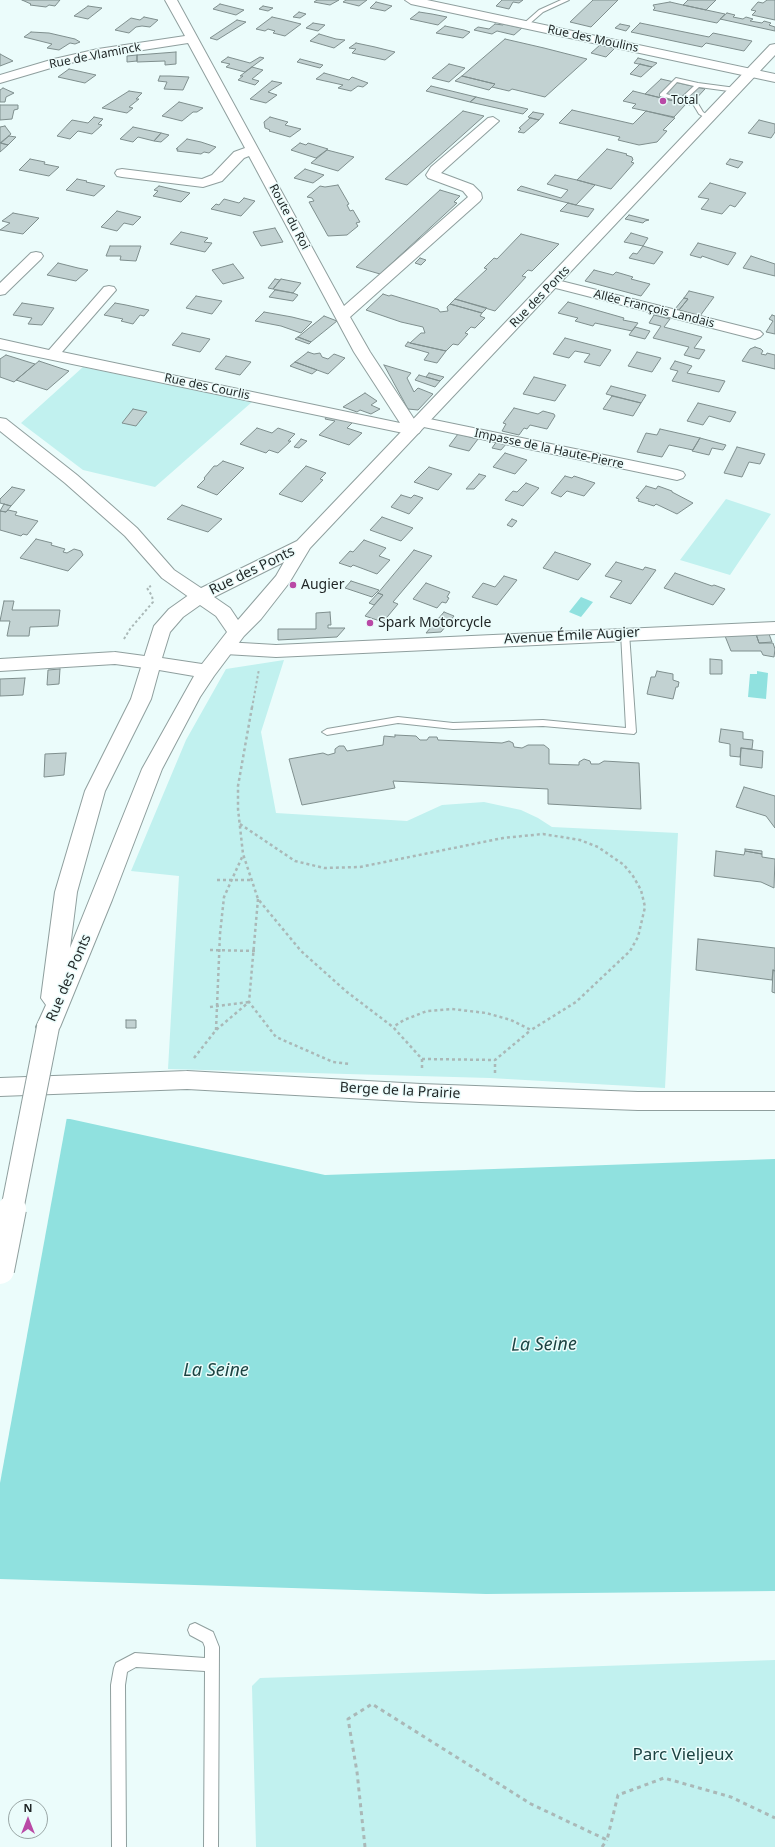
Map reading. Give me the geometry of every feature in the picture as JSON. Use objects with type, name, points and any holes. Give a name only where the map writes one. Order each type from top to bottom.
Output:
[{"type":"main road","name":"Rue des Ponts","points":[[48,1027],[101,900],[152,769],[191,696],[207,671],[237,632],[254,615],[283,579],[303,545],[775,48]]},
{"type":"main road","points":[[0,422],[65,474],[131,532],[168,574],[223,612],[237,632]]},
{"type":"main road","name":"Rue des Ponts","points":[[48,1027],[66,892],[95,791],[141,699],[161,630],[176,613],[200,596],[303,545]]},
{"type":"main road","points":[[152,663],[207,671]]},
{"type":"main road","points":[[0,1270],[48,1027]]},
{"type":"street","name":"Route du Roi","points":[[171,0],[362,352],[417,426]]},
{"type":"street","name":"Rue des Moulins","points":[[411,0],[432,2],[525,25],[775,78]]},
{"type":"street","name":"Rue de Vlaminck","points":[[0,79],[58,62],[98,53],[192,39]]},
{"type":"street","points":[[342,316],[475,198],[474,193],[468,188],[433,175],[436,170],[493,121]]},
{"type":"street","points":[[122,173],[193,183],[203,183],[217,178],[239,155],[253,149]]},
{"type":"street","points":[[0,291],[36,256]]},
{"type":"street","name":"Allée François Landais","points":[[553,283],[755,334]]},
{"type":"street","points":[[52,355],[109,290]]},
{"type":"street","name":"Rue des Courlis","points":[[0,344],[417,426]]},
{"type":"street","name":"Impasse de la Haute-Pierre","points":[[417,426],[677,475]]},
{"type":"street","name":"Avenue Émile Augier","points":[[225,648],[276,651],[625,633],[775,628]]},
{"type":"street","points":[[0,665],[115,658],[152,663]]},
{"type":"street","name":"Berge de la Prairie","points":[[0,1088],[187,1080],[421,1093],[638,1101],[775,1101]]},
{"type":"lane","points":[[525,25],[541,11],[566,0]]},
{"type":"lane","points":[[709,118],[701,113],[695,103],[662,95],[676,80],[698,85],[736,90]]},
{"type":"lane","points":[[682,100],[698,85]]},
{"type":"lane","points":[[327,732],[398,720],[453,726],[543,723],[631,732],[625,633]]},
{"type":"lane","points":[[195,1630],[208,1638],[212,1647],[211,1847]]},
{"type":"lane","points":[[119,1847],[118,1685],[121,1668],[135,1660],[213,1665]]},
{"type":"path","points":[[187,1080],[188,1069],[202,1046],[216,1030],[249,1002],[255,951],[258,899],[243,854],[238,786],[259,665]]},
{"type":"path","points":[[240,824],[295,861],[308,866],[324,868],[360,867],[526,835],[543,834],[580,840],[598,847],[624,865],[641,890],[645,907],[638,937],[630,951],[576,1002],[531,1030],[495,1060],[422,1059]]},
{"type":"path","points":[[216,1030],[219,950],[224,897],[243,854]]},
{"type":"path","points":[[217,880],[252,880]]},
{"type":"path","points":[[258,899],[301,951],[347,992],[393,1027],[422,1059],[422,1073],[414,1072]]},
{"type":"path","points":[[210,950],[255,951]]},
{"type":"path","points":[[210,1007],[249,1002]]},
{"type":"path","points":[[249,1002],[276,1037],[333,1062],[355,1065]]},
{"type":"path","points":[[393,1027],[404,1020],[427,1011],[452,1009],[486,1012],[511,1020],[531,1030]]},
{"type":"path","points":[[495,1060],[495,1095]]},
{"type":"path","points":[[365,1847],[357,1772],[348,1718],[372,1704],[531,1804],[607,1840]]},
{"type":"path","points":[[602,1847],[607,1840],[618,1796],[664,1778],[731,1797],[775,1818]]},
{"type":"green space","points":[[83,367],[252,402],[155,487],[83,470],[21,423]]},
{"type":"green space","points":[[726,499],[771,514],[730,575],[680,560]]},
{"type":"green space","points":[[284,660],[261,732],[276,813],[407,821],[442,805],[484,802],[521,810],[552,827],[678,833],[665,1088],[490,1078],[168,1069],[179,876],[131,871],[186,740],[226,669]]},
{"type":"green space","name":"Parc Vieljeux","points":[[775,1660],[775,1847],[256,1847],[252,1686],[260,1678]]},
{"type":"water","points":[[581,597],[593,602],[581,617],[569,612]]},
{"type":"water","points":[[757,671],[768,673],[766,699],[748,697],[750,674],[757,674]]},
{"type":"water","name":"La Seine","points":[[0,1117],[70,1119],[325,1175],[775,1159],[775,1591],[486,1594],[0,1579]]},
{"type":"pier","points":[[0,1115],[67,1117],[0,1483]]},
{"type":"building","points":[[22,0],[60,0],[55,6],[49,5],[46,7],[30,5],[31,4]]},
{"type":"building","points":[[317,0],[339,0],[330,5],[314,2]]},
{"type":"building","points":[[346,0],[367,0],[359,6],[343,2]]},
{"type":"building","points":[[502,0],[523,0],[519,3],[513,2],[509,9],[496,6]]},
{"type":"building","points":[[593,0],[618,0],[591,27],[570,22]]},
{"type":"building","points":[[688,0],[716,0],[706,10],[683,5]]},
{"type":"building","points":[[767,0],[775,0],[775,20],[752,15],[756,11],[751,10],[758,2],[763,3]]},
{"type":"building","points":[[376,2],[392,6],[385,11],[370,8]]},
{"type":"building","points":[[670,2],[725,14],[717,23],[653,10],[655,8],[653,5]]},
{"type":"building","points":[[220,4],[244,10],[236,15],[213,9]]},
{"type":"building","points":[[88,6],[102,8],[88,19],[74,16]]},
{"type":"building","points":[[263,6],[273,8],[268,11],[259,9]]},
{"type":"building","points":[[299,12],[306,14],[300,18],[293,17]]},
{"type":"building","points":[[419,12],[447,17],[438,25],[410,19]]},
{"type":"building","points":[[727,13],[735,15],[733,17],[743,19],[746,17],[753,19],[750,21],[762,23],[764,21],[771,23],[769,25],[775,27],[775,31],[720,19]]},
{"type":"building","points":[[144,17],[158,20],[150,27],[136,27],[129,33],[115,30],[131,18],[140,20]]},
{"type":"building","points":[[272,17],[301,24],[285,36],[273,33],[275,31],[268,29],[265,31],[256,29]]},
{"type":"building","points":[[237,20],[246,22],[217,40],[210,38]]},
{"type":"building","points":[[313,23],[325,25],[318,31],[306,28]]},
{"type":"building","points":[[640,23],[709,37],[713,33],[752,41],[744,51],[706,43],[702,47],[631,32]]},
{"type":"building","points":[[495,24],[504,24],[522,28],[514,35],[497,31],[492,34],[474,30],[478,27],[489,29]]},
{"type":"building","points":[[620,24],[630,26],[626,31],[615,28]]},
{"type":"building","points":[[445,26],[470,32],[463,38],[436,33]]},
{"type":"building","points":[[31,32],[49,33],[75,39],[80,42],[75,44],[70,43],[59,50],[47,48],[52,44],[24,37]]},
{"type":"building","points":[[319,34],[345,40],[334,48],[310,41]]},
{"type":"building","points":[[505,39],[587,59],[545,97],[512,89],[509,91],[492,87],[495,84],[462,76]]},
{"type":"building","points":[[356,43],[395,52],[385,60],[352,53],[356,49],[349,48]]},
{"type":"building","points":[[600,45],[615,48],[606,57],[591,53]]},
{"type":"building","points":[[176,52],[176,64],[165,65],[165,61],[137,62],[137,55]]},
{"type":"building","points":[[0,54],[13,61],[0,66]]},
{"type":"building","points":[[137,55],[137,61],[127,62],[127,56]]},
{"type":"building","points":[[228,57],[250,63],[260,57],[264,58],[245,72],[226,67],[230,64],[221,62]]},
{"type":"building","points":[[638,58],[657,63],[652,67],[634,63]]},
{"type":"building","points":[[300,59],[323,65],[320,68],[297,62]]},
{"type":"building","points":[[449,64],[465,68],[449,82],[432,78]]},
{"type":"building","points":[[640,64],[652,67],[641,77],[630,74]]},
{"type":"building","points":[[252,67],[263,70],[252,79],[259,81],[255,85],[238,80],[243,76],[240,76]]},
{"type":"building","points":[[69,69],[96,75],[85,83],[58,77]]},
{"type":"building","points":[[324,73],[349,80],[352,77],[368,83],[363,87],[358,86],[351,91],[338,88],[343,85],[316,79]]},
{"type":"building","points":[[160,76],[189,77],[183,90],[164,89],[167,82],[158,81]]},
{"type":"building","points":[[462,76],[495,84],[489,90],[455,81]]},
{"type":"building","points":[[661,79],[705,89],[690,105],[645,94]]},
{"type":"building","points":[[272,81],[282,83],[268,92],[277,95],[266,103],[250,99]]},
{"type":"building","points":[[431,86],[476,97],[470,102],[426,91]]},
{"type":"building","points":[[3,88],[14,93],[6,97],[5,102],[0,102],[0,90]]},
{"type":"building","points":[[129,91],[142,93],[136,99],[139,99],[129,107],[133,108],[127,113],[102,108]]},
{"type":"building","points":[[633,91],[686,104],[674,117],[632,108],[636,104],[623,101]]},
{"type":"building","points":[[476,97],[528,109],[523,114],[470,102]]},
{"type":"building","points":[[179,102],[203,108],[197,112],[193,112],[182,121],[162,116]]},
{"type":"building","points":[[0,105],[18,105],[18,109],[14,110],[12,119],[0,120]]},
{"type":"building","points":[[572,110],[633,124],[646,111],[675,118],[663,130],[667,131],[657,142],[639,145],[618,140],[620,137],[559,123]]},
{"type":"building","points":[[463,111],[484,116],[407,185],[385,179]]},
{"type":"building","points":[[533,112],[544,114],[539,120],[528,117]]},
{"type":"building","points":[[94,117],[103,119],[98,124],[102,125],[92,134],[78,131],[70,139],[57,136],[72,120],[88,123]]},
{"type":"building","points":[[270,117],[288,122],[285,125],[301,129],[290,137],[269,131],[270,130],[265,128],[264,122]]},
{"type":"building","points":[[530,118],[539,120],[524,133],[518,132],[521,129],[519,128]]},
{"type":"building","points":[[759,120],[775,124],[775,132],[771,138],[748,133]]},
{"type":"building","points":[[5,126],[11,134],[0,143],[0,127]]},
{"type":"building","points":[[133,127],[161,133],[154,141],[138,137],[133,142],[120,139]]},
{"type":"building","points":[[161,133],[169,135],[161,142],[154,141]]},
{"type":"building","points":[[9,136],[16,137],[8,145],[1,143]]},
{"type":"building","points":[[187,139],[216,147],[209,153],[204,152],[201,154],[177,151],[178,149],[176,149]]},
{"type":"building","points":[[0,143],[8,145],[0,152]]},
{"type":"building","points":[[300,143],[306,145],[308,143],[328,149],[316,158],[291,150]]},
{"type":"building","points":[[607,149],[627,154],[626,155],[632,157],[633,160],[631,162],[634,163],[611,189],[577,180]]},
{"type":"building","points":[[327,150],[354,157],[338,171],[311,163]]},
{"type":"building","points":[[30,159],[59,167],[49,176],[19,170]]},
{"type":"building","points":[[730,159],[743,162],[738,168],[726,164]]},
{"type":"building","points":[[305,169],[324,175],[313,183],[294,178]]},
{"type":"building","points":[[555,175],[595,185],[576,205],[517,190],[521,186],[561,198],[568,190],[547,184]]},
{"type":"building","points":[[77,179],[105,186],[94,196],[66,190]]},
{"type":"building","points":[[710,183],[746,193],[735,207],[730,205],[722,214],[701,209],[709,199],[698,197]]},
{"type":"building","points":[[338,185],[349,204],[347,205],[350,211],[353,210],[360,222],[356,223],[358,226],[347,235],[328,236],[309,202],[314,201],[312,198],[307,197],[320,186],[325,187]]},
{"type":"building","points":[[159,186],[190,193],[181,202],[153,196],[158,191],[154,190]]},
{"type":"building","points":[[440,190],[460,196],[454,202],[457,203],[380,274],[356,267]]},
{"type":"building","points":[[244,198],[255,201],[241,216],[211,209],[216,204],[219,205],[224,199],[239,203]]},
{"type":"building","points":[[568,203],[594,209],[588,217],[560,211]]},
{"type":"building","points":[[117,211],[141,217],[133,225],[124,223],[117,231],[101,227]]},
{"type":"building","points":[[13,213],[39,218],[23,234],[0,230],[10,223],[2,221]]},
{"type":"building","points":[[629,215],[649,220],[643,223],[625,219]]},
{"type":"building","points":[[275,228],[283,242],[261,246],[253,232]]},
{"type":"building","points":[[181,232],[208,238],[204,242],[212,243],[205,252],[170,244]]},
{"type":"building","points":[[631,233],[648,238],[643,246],[624,242]]},
{"type":"building","points":[[521,234],[559,244],[532,271],[528,270],[522,276],[526,277],[495,311],[455,299],[487,269],[484,268],[494,258],[497,259]]},
{"type":"building","points":[[698,243],[736,253],[728,265],[702,256],[701,258],[690,255]]},
{"type":"building","points":[[110,246],[141,246],[136,261],[120,260],[121,256],[106,256]]},
{"type":"building","points":[[643,246],[663,252],[654,264],[629,258],[633,253],[637,254]]},
{"type":"building","points":[[751,256],[775,264],[775,276],[743,268]]},
{"type":"building","points":[[420,258],[426,260],[421,265],[415,263]]},
{"type":"building","points":[[58,263],[88,270],[76,281],[47,275]]},
{"type":"building","points":[[233,264],[244,278],[223,284],[212,270]]},
{"type":"building","points":[[594,270],[613,275],[616,272],[633,277],[631,279],[650,284],[641,296],[585,281]]},
{"type":"building","points":[[275,279],[280,280],[273,289],[268,288]]},
{"type":"building","points":[[281,279],[301,283],[293,293],[273,289]]},
{"type":"building","points":[[275,290],[298,295],[293,301],[269,297]]},
{"type":"building","points":[[689,291],[714,297],[700,316],[679,310],[688,299],[684,298]]},
{"type":"building","points":[[383,294],[438,309],[440,312],[448,311],[447,307],[450,304],[482,313],[480,316],[485,318],[475,328],[471,327],[465,333],[468,334],[458,345],[453,344],[446,351],[410,343],[421,333],[425,333],[423,327],[401,322],[366,310]]},
{"type":"building","points":[[196,296],[222,301],[212,314],[186,308]]},
{"type":"building","points":[[684,298],[688,299],[679,310],[675,309]]},
{"type":"building","points":[[455,299],[487,308],[482,313],[450,304]]},
{"type":"building","points":[[568,302],[624,318],[623,320],[638,323],[632,331],[595,323],[593,326],[575,321],[578,318],[558,313]]},
{"type":"building","points":[[22,303],[54,308],[42,325],[28,324],[32,318],[13,315]]},
{"type":"building","points":[[115,303],[149,310],[144,316],[140,315],[133,324],[121,321],[123,319],[104,315]]},
{"type":"building","points":[[264,312],[312,322],[301,333],[281,326],[255,321]]},
{"type":"building","points":[[654,315],[670,319],[664,327],[702,337],[694,348],[705,350],[699,359],[684,355],[689,347],[653,338],[661,326],[649,323]]},
{"type":"building","points":[[772,315],[775,316],[775,334],[766,332],[773,321],[769,319]]},
{"type":"building","points":[[324,316],[337,321],[311,342],[298,337]]},
{"type":"building","points":[[635,327],[650,331],[645,339],[629,335]]},
{"type":"building","points":[[182,333],[210,339],[200,352],[172,345]]},
{"type":"building","points":[[298,337],[311,342],[309,344],[295,339]]},
{"type":"building","points":[[565,338],[611,350],[600,366],[584,362],[590,354],[575,351],[569,358],[553,354]]},
{"type":"building","points":[[408,342],[446,351],[437,363],[424,360],[429,353],[405,346]]},
{"type":"building","points":[[755,347],[763,351],[761,354],[766,355],[767,353],[775,355],[775,369],[742,361],[750,349]]},
{"type":"building","points":[[308,352],[314,354],[320,353],[322,357],[328,359],[334,354],[345,358],[328,374],[295,362]]},
{"type":"building","points":[[637,352],[661,358],[652,372],[628,366]]},
{"type":"building","points":[[6,355],[35,364],[14,382],[0,377],[0,359]]},
{"type":"building","points":[[226,356],[251,362],[240,375],[215,369]]},
{"type":"building","points":[[39,361],[69,371],[47,390],[16,380]]},
{"type":"building","points":[[675,361],[692,366],[687,373],[725,381],[719,392],[672,381],[678,371],[670,369]]},
{"type":"building","points":[[295,362],[317,370],[312,374],[290,366]]},
{"type":"building","points":[[384,365],[411,373],[407,378],[414,392],[418,388],[433,394],[418,410],[408,409]]},
{"type":"building","points":[[429,373],[444,377],[440,381],[426,377]]},
{"type":"building","points":[[419,375],[440,381],[435,387],[415,380]]},
{"type":"building","points":[[534,377],[566,385],[555,401],[523,394]]},
{"type":"building","points":[[611,386],[646,395],[641,403],[606,394]]},
{"type":"building","points":[[365,393],[377,401],[371,405],[380,409],[371,414],[360,410],[357,412],[343,407]]},
{"type":"building","points":[[612,396],[641,403],[633,416],[603,409]]},
{"type":"building","points":[[698,403],[736,412],[730,422],[709,416],[703,425],[687,421]]},
{"type":"building","points":[[514,408],[538,414],[543,411],[554,414],[555,416],[547,429],[530,425],[527,429],[524,428],[519,435],[502,431],[506,424],[503,423]]},
{"type":"building","points":[[133,409],[147,412],[136,426],[122,423]]},
{"type":"building","points":[[327,416],[353,422],[347,428],[362,433],[349,445],[319,435],[335,421],[325,419]]},
{"type":"building","points":[[257,428],[272,433],[278,428],[295,434],[288,441],[291,441],[278,453],[269,450],[266,453],[240,444]]},
{"type":"building","points":[[660,429],[700,438],[693,450],[669,445],[662,457],[637,452],[646,433],[657,435]]},
{"type":"building","points":[[458,434],[478,439],[469,451],[449,446]]},
{"type":"building","points":[[700,438],[726,445],[723,450],[712,448],[709,455],[692,451]]},
{"type":"building","points":[[301,439],[307,441],[299,448],[294,447]]},
{"type":"building","points":[[497,441],[507,443],[501,450],[492,448]]},
{"type":"building","points":[[737,447],[765,454],[760,464],[749,462],[742,477],[724,473]]},
{"type":"building","points":[[505,453],[527,460],[515,474],[493,467]]},
{"type":"building","points":[[223,461],[244,468],[217,495],[197,487],[214,466],[217,466]]},
{"type":"building","points":[[306,466],[326,473],[320,479],[323,480],[302,502],[279,494]]},
{"type":"building","points":[[429,467],[452,474],[438,490],[414,482]]},
{"type":"building","points":[[479,474],[486,476],[474,489],[466,489]]},
{"type":"building","points":[[565,476],[572,478],[574,476],[595,483],[584,496],[567,491],[561,497],[551,493]]},
{"type":"building","points":[[526,483],[539,488],[523,506],[505,500],[513,491],[517,492]]},
{"type":"building","points":[[646,486],[656,489],[658,486],[672,491],[693,503],[677,514],[656,504],[654,506],[638,501],[639,499],[636,498]]},
{"type":"building","points":[[12,487],[25,490],[11,506],[0,503],[0,499]]},
{"type":"building","points":[[401,495],[411,498],[414,495],[423,498],[409,514],[391,507]]},
{"type":"building","points":[[4,504],[11,506],[6,512],[0,511]]},
{"type":"building","points":[[182,505],[222,519],[208,532],[167,519]]},
{"type":"building","points":[[8,510],[17,512],[15,515],[38,521],[27,535],[23,534],[21,536],[0,530],[0,511],[6,512]]},
{"type":"building","points":[[382,517],[413,528],[401,541],[370,530]]},
{"type":"building","points":[[512,519],[517,521],[512,527],[507,525]]},
{"type":"building","points":[[36,539],[52,543],[51,545],[65,549],[63,552],[67,553],[74,549],[81,551],[83,555],[68,571],[20,558]]},
{"type":"building","points":[[364,540],[386,548],[379,556],[390,560],[377,574],[353,565],[351,567],[339,563],[350,551],[353,552]]},
{"type":"building","points":[[414,550],[432,556],[393,602],[398,604],[383,622],[365,616],[383,595],[378,593]]},
{"type":"building","points":[[555,552],[591,564],[578,580],[543,568]]},
{"type":"building","points":[[616,562],[643,570],[645,567],[656,570],[631,604],[610,597],[622,581],[605,576]]},
{"type":"building","points":[[675,573],[725,589],[713,605],[664,588]]},
{"type":"building","points":[[504,576],[517,580],[497,605],[472,597],[483,583],[495,587]]},
{"type":"building","points":[[351,581],[379,590],[372,597],[345,588]]},
{"type":"building","points":[[426,583],[450,592],[446,603],[442,602],[437,608],[413,599]]},
{"type":"building","points":[[378,593],[383,595],[374,605],[369,603]]},
{"type":"building","points":[[4,601],[14,601],[12,610],[60,610],[58,626],[30,627],[29,636],[7,636],[10,621],[0,621]]},
{"type":"building","points":[[330,612],[331,625],[328,625],[328,628],[345,628],[337,637],[278,640],[278,629],[316,629],[316,613]]},
{"type":"building","points":[[444,612],[454,616],[441,632],[426,633]]},
{"type":"building","points":[[756,634],[759,643],[773,643],[775,649],[774,657],[763,655],[761,651],[731,651],[725,636]]},
{"type":"building","points":[[756,634],[769,634],[772,642],[759,643]]},
{"type":"building","points":[[710,659],[722,660],[722,674],[710,674]]},
{"type":"building","points":[[60,669],[59,684],[47,685],[48,670]]},
{"type":"building","points":[[657,671],[673,674],[673,680],[679,682],[673,699],[647,694],[651,677],[655,677]]},
{"type":"building","points":[[25,678],[23,695],[0,696],[0,679]]},
{"type":"building","points":[[721,729],[743,732],[743,739],[753,740],[752,749],[741,748],[740,757],[730,756],[730,744],[719,742]]},
{"type":"building","points":[[395,735],[416,736],[420,740],[427,740],[429,737],[437,737],[438,740],[502,743],[509,741],[513,743],[514,747],[522,748],[528,745],[544,745],[549,749],[549,764],[579,765],[579,762],[584,759],[590,761],[591,764],[599,764],[604,761],[639,763],[641,809],[548,804],[548,789],[393,781],[395,788],[302,805],[289,759],[323,753],[328,755],[335,753],[335,749],[339,746],[344,746],[347,751],[383,745],[384,736],[395,737]]},
{"type":"building","points":[[741,748],[763,751],[762,768],[740,765]]},
{"type":"building","points":[[66,753],[64,775],[44,777],[45,754]]},
{"type":"building","points":[[744,787],[775,796],[775,828],[766,816],[736,807]]},
{"type":"building","points":[[745,849],[762,851],[762,854],[745,851]]},
{"type":"building","points":[[716,851],[744,855],[745,851],[762,854],[762,857],[775,859],[774,888],[761,882],[714,876]]},
{"type":"building","points":[[698,939],[775,948],[775,971],[773,970],[772,980],[696,970]]},
{"type":"building","points":[[773,970],[775,971],[775,993],[772,992]]},
{"type":"building","points":[[126,1020],[136,1020],[136,1028],[126,1028]]},
{"type":"place","name":"Total","points":[[663,101]]},
{"type":"place","name":"Augier","points":[[293,585]]},
{"type":"place","name":"Spark Motorcycle","points":[[370,623]]}]
